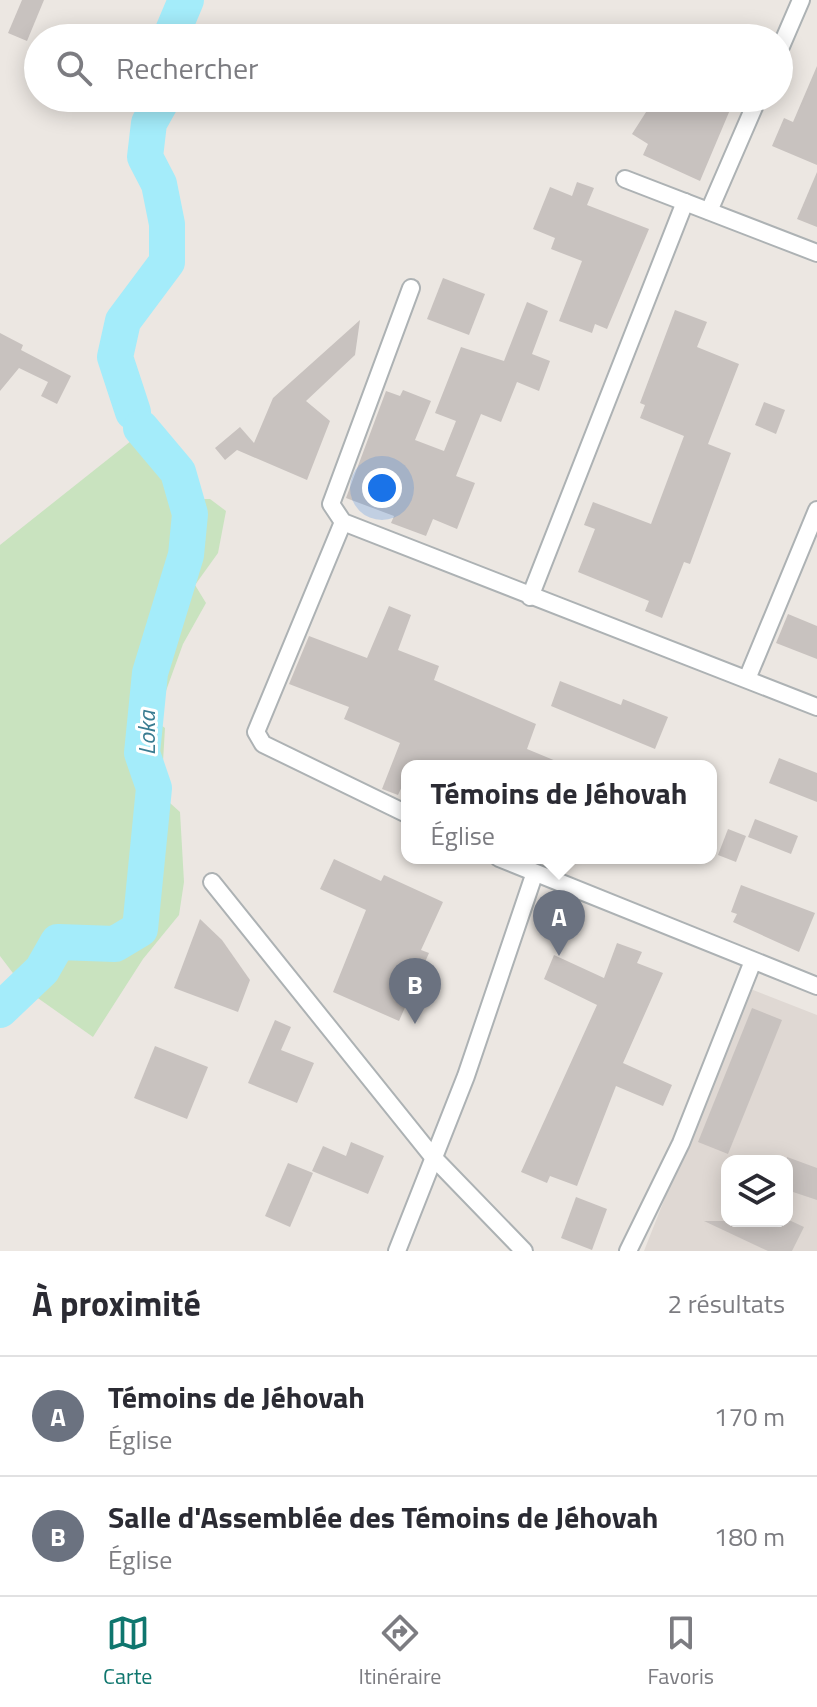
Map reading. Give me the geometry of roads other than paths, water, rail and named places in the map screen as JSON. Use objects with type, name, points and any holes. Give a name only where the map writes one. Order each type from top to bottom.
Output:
[{"type":"street","points":[[791,24],[801,0]]},
{"type":"street","points":[[709,211],[752,112]]},
{"type":"street","points":[[625,179],[817,253]]},
{"type":"street","points":[[530,597],[685,202]]},
{"type":"street","points":[[411,288],[331,504],[343,522],[817,707]]},
{"type":"street","points":[[747,679],[817,510]]},
{"type":"street","points":[[343,522],[256,732],[263,744],[401,811]]},
{"type":"street","points":[[511,864],[817,986]]},
{"type":"street","points":[[397,1251],[466,1076],[534,875]]},
{"type":"street","points":[[212,882],[433,1157],[524,1251]]},
{"type":"street","points":[[628,1251],[681,1143],[753,961]]},
{"type":"waterway","name":"Loka","points":[[176,24],[186,0]]},
{"type":"waterway","name":"Loka","points":[[133,412],[115,357],[123,321],[167,262],[167,224],[159,184],[145,157],[149,123],[155,112]]},
{"type":"waterway","name":"Loka","points":[[0,1010],[42,970],[58,942],[115,944],[140,929],[154,788],[142,753],[150,673],[186,555],[190,514],[178,472],[141,428]]},
{"type":"place","name":"Témoins de Jéhovah","points":[[559,956]]},
{"type":"place","name":"Salle d'Assemblée des Témoins de Jéhovah","points":[[415,1024]]}]
